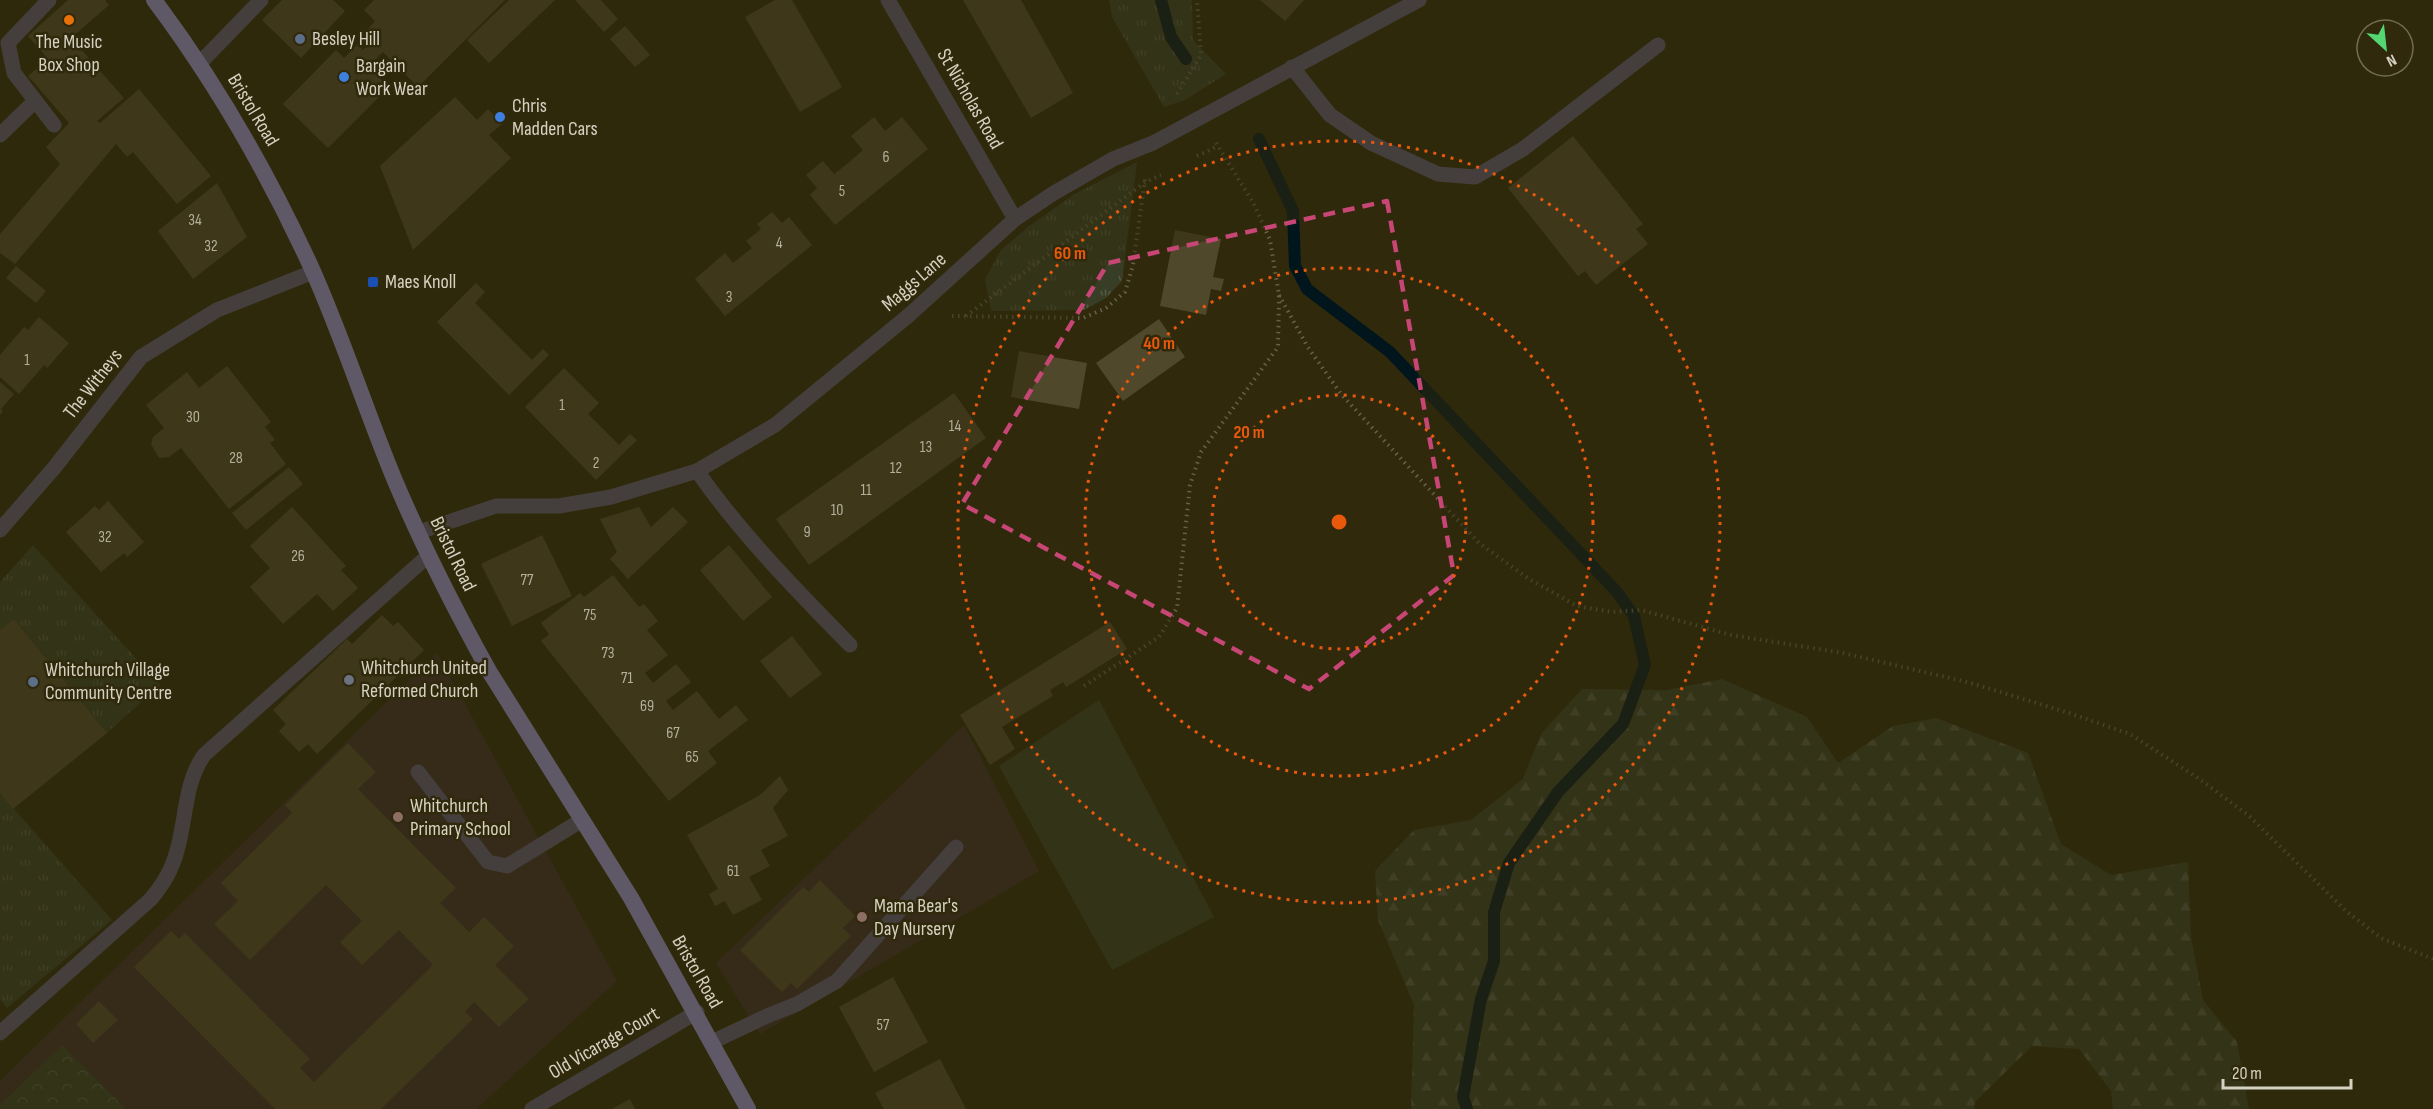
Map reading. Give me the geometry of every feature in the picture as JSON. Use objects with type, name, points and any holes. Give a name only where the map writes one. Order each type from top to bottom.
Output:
[{"type":"highway","name":"Bristol Road","points":[[154,0],[200,63],[248,141],[313,272],[394,478],[429,555],[489,671],[631,898],[697,1012],[748,1109]]},
{"type":"street","points":[[50,0],[8,43],[14,73],[34,102],[54,125]]},
{"type":"street","points":[[200,63],[261,0]]},
{"type":"street","name":"St Nicholas Road","points":[[888,0],[1015,219]]},
{"type":"street","name":"Maggs Lane","points":[[419,532],[496,506],[559,506],[601,499],[668,482],[698,471],[775,425],[908,316],[1015,219],[1054,193],[1113,159],[1153,143],[1419,0]]},
{"type":"street","points":[[1292,67],[1330,115],[1371,143],[1437,174],[1475,177],[1523,149],[1658,45]]},
{"type":"street","points":[[0,135],[34,102]]},
{"type":"street","name":"The Witheys","points":[[0,530],[54,468],[141,357],[217,310],[313,272]]},
{"type":"street","points":[[698,471],[718,501],[785,579],[850,645]]},
{"type":"street","points":[[0,1033],[150,899],[166,879],[174,862],[194,769],[204,755],[429,555]]},
{"type":"street","points":[[418,772],[488,862],[507,866],[582,820]]},
{"type":"street","points":[[712,1042],[797,1004],[837,981],[956,847]]},
{"type":"street","name":"Old Vicarage Court","points":[[532,1109],[697,1012]]},
{"type":"path","points":[[908,316],[1083,318],[1106,308],[1125,292],[1132,265],[1144,183],[1153,143],[1201,55],[1197,0]]},
{"type":"path","points":[[1083,686],[1159,637],[1177,608],[1190,485],[1201,452],[1278,347],[1279,295],[1270,240],[1254,204],[1199,117]]},
{"type":"path","points":[[1186,162],[1218,146]]},
{"type":"path","points":[[965,317],[1144,183],[1165,173]]},
{"type":"path","points":[[1279,295],[1307,346],[1341,394],[1479,543],[1529,579],[1577,606],[1612,612],[1641,610],[1731,635],[1843,653],[1967,682],[2130,734],[2198,778],[2248,815],[2346,911],[2380,938],[2433,958]]},
{"type":"highlighted area","points":[[1387,201],[1454,575],[1309,689],[962,504],[1108,263]]},
{"type":"shaded area","name":"Whitchurch Primary School","points":[[437,653],[617,981],[476,1109],[0,1109],[0,1081]]},
{"type":"shaded area","name":"Mama Bear's Day Nursery","points":[[964,725],[1039,871],[760,1034],[716,963]]},
{"type":"green space","points":[[1109,0],[1192,0],[1193,40],[1226,74],[1185,100],[1164,107],[1112,17]]},
{"type":"green space","points":[[1137,162],[1122,281],[1106,298],[1084,310],[991,311],[985,279],[1001,250],[1028,227],[1073,195]]},
{"type":"green space","points":[[33,545],[160,685],[107,733],[14,619],[0,630],[0,582]]},
{"type":"green space","points":[[1722,679],[1807,717],[1838,763],[1893,726],[1936,718],[2028,753],[2061,844],[2111,875],[2188,862],[2191,937],[2203,1000],[2237,1042],[2249,1109],[2113,1109],[2111,1091],[2079,1049],[2032,1046],[1975,1102],[1974,1109],[1411,1109],[1414,1005],[1378,920],[1375,871],[1414,830],[1471,820],[1523,779],[1541,734],[1582,689],[1667,690]]},
{"type":"green space","points":[[1099,700],[1214,917],[1112,970],[999,766]]},
{"type":"green space","points":[[0,793],[112,920],[7,1008],[0,1000]]},
{"type":"green space","points":[[62,1045],[126,1109],[0,1109],[0,1105]]},
{"type":"building","points":[[68,0],[105,0],[109,5],[71,38],[124,98],[97,121],[100,123],[139,89],[211,176],[177,204],[133,152],[127,157],[116,144],[15,264],[0,253],[0,234],[60,164],[46,147],[69,123],[28,76],[48,59],[28,36]]},
{"type":"building","name":"Besley Hill","points":[[282,0],[333,0],[345,11],[301,58],[262,20]]},
{"type":"building","name":"Bargain Work Wear","points":[[374,0],[505,0],[418,87],[383,52],[368,67],[389,87],[328,148],[283,104],[336,50],[344,58],[358,44],[363,50],[373,39],[366,31],[375,21],[364,10]]},
{"type":"building","points":[[509,0],[555,0],[489,63],[467,40]]},
{"type":"building","points":[[575,0],[601,0],[618,19],[604,32]]},
{"type":"building","points":[[775,0],[792,0],[842,87],[800,112],[745,17]]},
{"type":"building","points":[[963,0],[1021,0],[1073,93],[1031,118]]},
{"type":"building","points":[[1260,0],[1304,0],[1285,21]]},
{"type":"building","points":[[625,26],[650,55],[635,67],[610,39]]},
{"type":"building","points":[[455,97],[477,120],[488,109],[502,124],[489,135],[511,158],[413,250],[380,166]]},
{"type":"building","points":[[874,117],[885,131],[902,117],[928,149],[835,225],[810,195],[817,188],[806,175],[823,161],[834,174],[847,164],[863,150],[851,136]]},
{"type":"building","points":[[1573,136],[1643,224],[1636,229],[1648,244],[1596,285],[1585,271],[1578,276],[1508,188]]},
{"type":"building","points":[[217,183],[247,237],[193,279],[158,231]]},
{"type":"building","points":[[772,212],[782,223],[789,217],[812,245],[725,316],[695,279],[725,253],[733,263],[752,248],[746,241],[761,229],[757,224]]},
{"type":"building","points":[[1175,230],[1221,239],[1213,277],[1224,279],[1221,291],[1211,289],[1206,315],[1160,306]]},
{"type":"building","points":[[16,266],[46,291],[36,303],[6,278]]},
{"type":"building","points":[[476,283],[485,292],[475,303],[532,360],[543,349],[549,355],[509,395],[437,322]]},
{"type":"building","points":[[39,317],[69,343],[47,368],[44,365],[19,394],[0,377],[0,355],[24,327],[28,330]]},
{"type":"building","points":[[1159,319],[1185,357],[1123,401],[1096,363]]},
{"type":"building","points":[[1019,351],[1087,363],[1079,409],[1011,397]]},
{"type":"building","points":[[227,366],[271,422],[265,427],[275,440],[270,443],[286,464],[229,509],[181,448],[169,457],[159,458],[151,444],[153,437],[164,428],[146,405],[187,372],[199,388]]},
{"type":"building","points":[[564,368],[599,403],[588,414],[619,445],[630,434],[637,440],[596,480],[525,407]]},
{"type":"building","points":[[0,382],[14,394],[1,409],[3,411],[0,415]]},
{"type":"building","points":[[954,393],[986,438],[809,565],[776,519]]},
{"type":"building","points":[[289,467],[303,484],[246,530],[232,513]]},
{"type":"building","points":[[108,501],[144,542],[127,557],[124,553],[101,572],[66,532],[95,506],[99,510]]},
{"type":"building","points":[[292,507],[346,566],[341,570],[358,588],[333,611],[317,594],[283,624],[250,587],[270,568],[250,546]]},
{"type":"building","points":[[639,507],[651,527],[673,507],[688,522],[628,579],[610,559],[617,552],[600,519]]},
{"type":"building","points":[[542,535],[572,596],[512,626],[481,564]]},
{"type":"building","points":[[729,545],[772,597],[743,621],[700,570]]},
{"type":"building","points":[[613,575],[639,607],[644,604],[658,621],[647,630],[668,655],[645,673],[653,683],[676,664],[691,682],[666,701],[673,710],[697,691],[719,719],[736,705],[748,720],[708,751],[717,763],[669,801],[541,641],[549,634],[541,623],[580,593],[584,597]]},
{"type":"building","name":"Whitchurch United Reformed Church","points":[[382,615],[393,626],[398,622],[424,650],[317,754],[308,744],[299,752],[279,731],[286,724],[273,710],[347,639],[352,644]]},
{"type":"building","name":"Whitchurch Village Community Centre","points":[[14,619],[107,733],[13,809],[0,793],[0,630]]},
{"type":"building","points":[[1110,622],[1127,649],[1066,687],[1063,682],[1050,690],[1053,696],[1002,727],[1015,749],[990,765],[960,715]]},
{"type":"building","points":[[792,636],[822,674],[790,698],[760,661]]},
{"type":"building","points":[[348,743],[376,772],[358,789],[456,888],[440,903],[469,932],[484,917],[514,946],[495,965],[529,999],[499,1027],[474,1002],[465,1012],[473,1019],[381,1109],[275,1109],[134,967],[171,931],[179,939],[185,933],[310,1059],[300,1068],[314,1082],[433,965],[399,930],[362,965],[340,942],[362,921],[326,885],[250,960],[214,924],[238,901],[221,883],[292,813],[285,805]]},
{"type":"building","points":[[780,776],[788,790],[773,808],[788,836],[761,850],[770,866],[749,877],[762,900],[733,915],[725,901],[715,906],[709,894],[718,889],[687,835],[760,795]]},
{"type":"building","points":[[820,880],[855,916],[843,928],[851,936],[797,989],[791,983],[782,992],[740,950],[803,887],[809,892]]},
{"type":"building","points":[[893,977],[928,1042],[874,1072],[839,1007]]},
{"type":"building","points":[[99,1001],[118,1020],[93,1043],[76,1024]]},
{"type":"building","points":[[940,1059],[966,1109],[884,1109],[875,1093]]},
{"type":"building","points":[[630,1099],[635,1109],[612,1109]]},
{"type":"waterway","points":[[1161,0],[1171,37],[1186,59]]},
{"type":"waterway","points":[[1259,139],[1293,211],[1295,266],[1307,289],[1390,352],[1617,592],[1634,616],[1645,665],[1623,724],[1558,792],[1509,863],[1494,912],[1494,961],[1481,999],[1463,1097],[1467,1109]]},
{"type":"place","name":"The Music Box Shop","points":[[69,20]]},
{"type":"place","name":"Besley Hill","points":[[300,39]]},
{"type":"place","name":"Bargain Work Wear","points":[[344,77]]},
{"type":"place","name":"Chris Madden Cars","points":[[500,117]]},
{"type":"place","name":"Maes Knoll","points":[[373,282]]},
{"type":"place","name":"Whitchurch United Reformed Church","points":[[349,680]]},
{"type":"place","name":"Whitchurch Village Community Centre","points":[[33,682]]},
{"type":"place","name":"Whitchurch Primary School","points":[[398,817]]},
{"type":"place","name":"Mama Bear's Day Nursery","points":[[862,917]]}]
